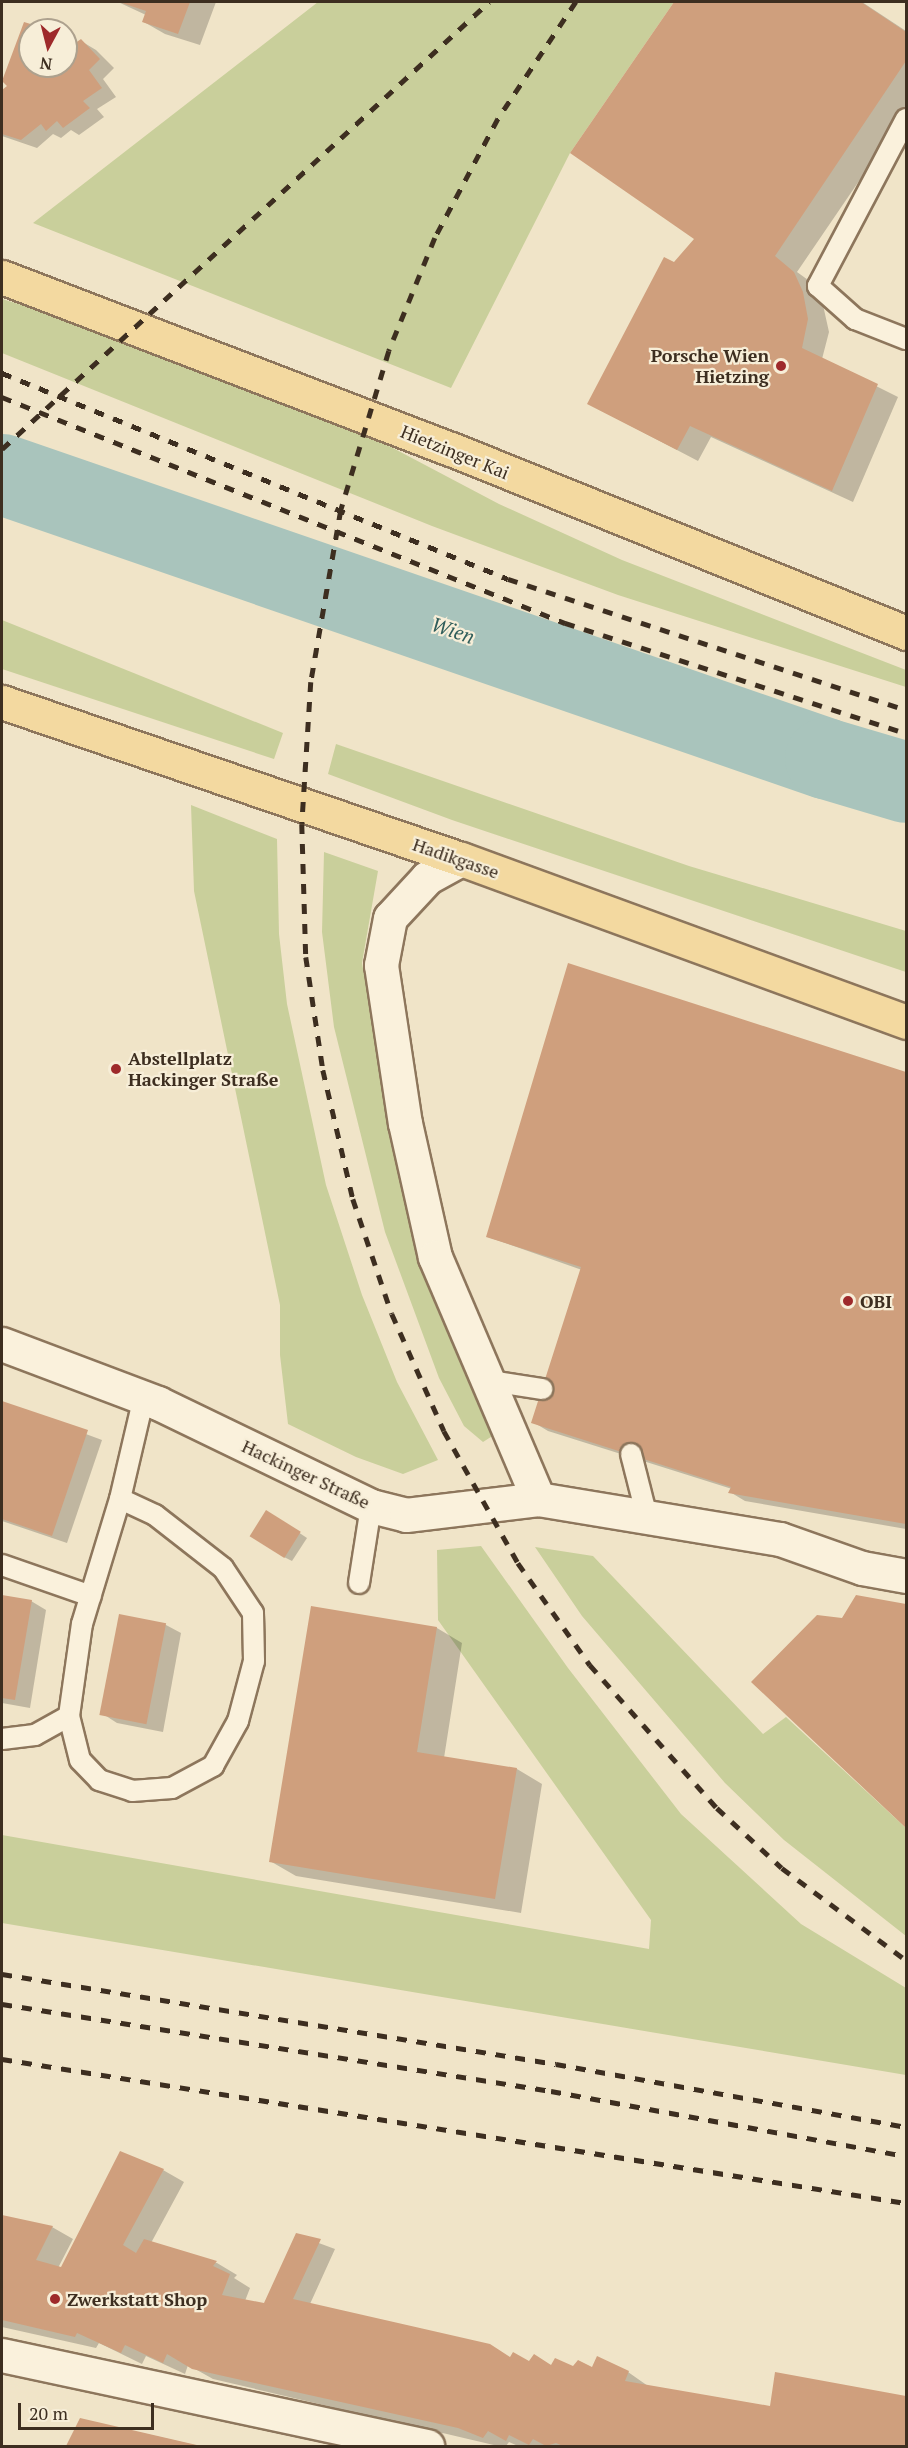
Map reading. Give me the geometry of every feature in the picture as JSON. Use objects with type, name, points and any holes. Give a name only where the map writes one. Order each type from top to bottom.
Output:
[{"type":"main road","name":"Hietzinger Kai","points":[[2,277],[451,449],[906,633]]},
{"type":"main road","name":"Hadikgasse","points":[[2,702],[461,859],[906,1022]]},
{"type":"street","points":[[461,859],[427,878],[390,918],[381,965],[405,1123],[435,1257],[538,1499]]},
{"type":"street","name":"Hackinger Straße","points":[[2,1344],[144,1397],[371,1506],[406,1515],[538,1499],[780,1539],[862,1568],[906,1576]]},
{"type":"street","points":[[2,2355],[427,2446]]},
{"type":"lane","points":[[906,119],[818,286],[855,319],[906,339]]},
{"type":"lane","points":[[489,1381],[542,1389]]},
{"type":"lane","points":[[120,1499],[155,1515],[223,1568],[253,1613],[254,1661],[238,1721],[213,1766],[172,1788],[132,1791],[99,1780],[80,1760],[69,1716],[82,1624],[120,1499],[144,1397]]},
{"type":"lane","points":[[631,1454],[647,1517]]},
{"type":"lane","points":[[359,1583],[371,1506]]},
{"type":"lane","points":[[2,1565],[91,1596]]},
{"type":"lane","points":[[2,1739],[35,1735],[69,1716]]},
{"type":"green space","points":[[318,2],[674,2],[570,153],[451,388],[33,223]]},
{"type":"green space","points":[[2,299],[95,327],[391,447],[499,504],[622,560],[906,670],[906,687],[618,595],[432,526],[2,353]]},
{"type":"green space","points":[[2,620],[283,733],[274,759],[2,669]]},
{"type":"green space","points":[[336,744],[689,866],[906,931],[906,972],[452,820],[328,774]]},
{"type":"green space","points":[[191,805],[277,839],[279,934],[287,1004],[326,1185],[362,1295],[397,1382],[438,1460],[403,1474],[356,1457],[288,1424],[280,1355],[280,1305],[194,891]]},
{"type":"green space","points":[[324,852],[378,871],[362,963],[373,1025],[422,1256],[453,1345],[494,1435],[483,1442],[464,1426],[439,1378],[385,1232],[334,1027],[322,932]]},
{"type":"green space","points":[[481,1546],[568,1668],[681,1814],[801,1924],[906,1988],[906,2075],[2,1923],[2,1835],[649,1949],[651,1920],[438,1620],[437,1550]]},
{"type":"green space","points":[[535,1547],[593,1556],[763,1734],[786,1717],[906,1828],[906,1936],[784,1840],[725,1783],[582,1616]]},
{"type":"building","points":[[119,2],[190,2],[178,34],[142,22],[146,11]]},
{"type":"building","points":[[674,2],[861,2],[906,32],[906,61],[775,256],[794,272],[803,292],[808,319],[802,348],[878,384],[832,491],[690,426],[677,450],[587,404],[664,257],[674,262],[694,239],[570,153]]},
{"type":"building","points":[[18,38],[18,78],[78,78],[78,41],[81,39],[100,59],[89,70],[102,88],[83,101],[90,108],[63,128],[57,121],[46,131],[41,124],[21,140],[2,134],[2,90],[7,86],[2,81]]},
{"type":"building","points":[[568,963],[906,1072],[906,1524],[728,1493],[731,1487],[531,1423],[581,1267],[486,1237]]},
{"type":"building","points":[[2,1401],[88,1430],[52,1536],[2,1519]]},
{"type":"building","points":[[266,1510],[301,1532],[284,1558],[250,1536]]},
{"type":"building","points":[[2,1595],[32,1600],[15,1700],[2,1698]]},
{"type":"building","points":[[856,1595],[906,1604],[906,1828],[751,1682],[817,1615],[842,1618]]},
{"type":"building","points":[[311,1606],[437,1627],[417,1752],[517,1768],[495,1899],[269,1862]]},
{"type":"building","points":[[119,1614],[166,1623],[146,1724],[99,1715]]},
{"type":"building","points":[[120,2151],[164,2169],[123,2245],[136,2253],[144,2239],[217,2261],[213,2266],[230,2274],[222,2295],[264,2303],[296,2233],[321,2239],[293,2299],[490,2344],[510,2357],[513,2352],[529,2361],[534,2354],[551,2365],[555,2358],[573,2366],[578,2360],[592,2367],[597,2356],[629,2371],[625,2381],[770,2406],[775,2372],[906,2396],[906,2446],[563,2446],[556,2443],[546,2446],[533,2439],[529,2445],[509,2435],[506,2441],[488,2431],[483,2438],[458,2428],[192,2369],[167,2354],[163,2363],[125,2345],[121,2353],[77,2333],[75,2337],[2,2320],[2,2215],[53,2226],[36,2260],[61,2267]]},
{"type":"building","points":[[80,2418],[201,2446],[66,2446]]},
{"type":"waterway","name":"Wien","points":[[2,474],[825,758],[906,782]]},
{"type":"railway","points":[[2,449],[489,2]]},
{"type":"railway","points":[[576,2],[498,119],[435,238],[389,351],[341,510],[311,682],[302,824],[306,957],[323,1070],[353,1199],[392,1314],[444,1431],[518,1563],[590,1665],[717,1808],[782,1868],[906,1960]]},
{"type":"railway","points":[[2,373],[508,579],[906,710]]},
{"type":"railway","points":[[2,397],[565,623],[906,733]]},
{"type":"railway","points":[[2,1974],[556,2064],[906,2127]]},
{"type":"railway","points":[[2,2004],[551,2091],[906,2156]]},
{"type":"railway","points":[[2,2059],[906,2203]]},
{"type":"place","name":"Porsche Wien Hietzing","points":[[781,366]]},
{"type":"place","name":"Abstellplatz Hackinger Straße","points":[[116,1069]]},
{"type":"place","name":"OBI","points":[[848,1301]]},
{"type":"place","name":"Zwerkstatt Shop","points":[[55,2299]]}]
